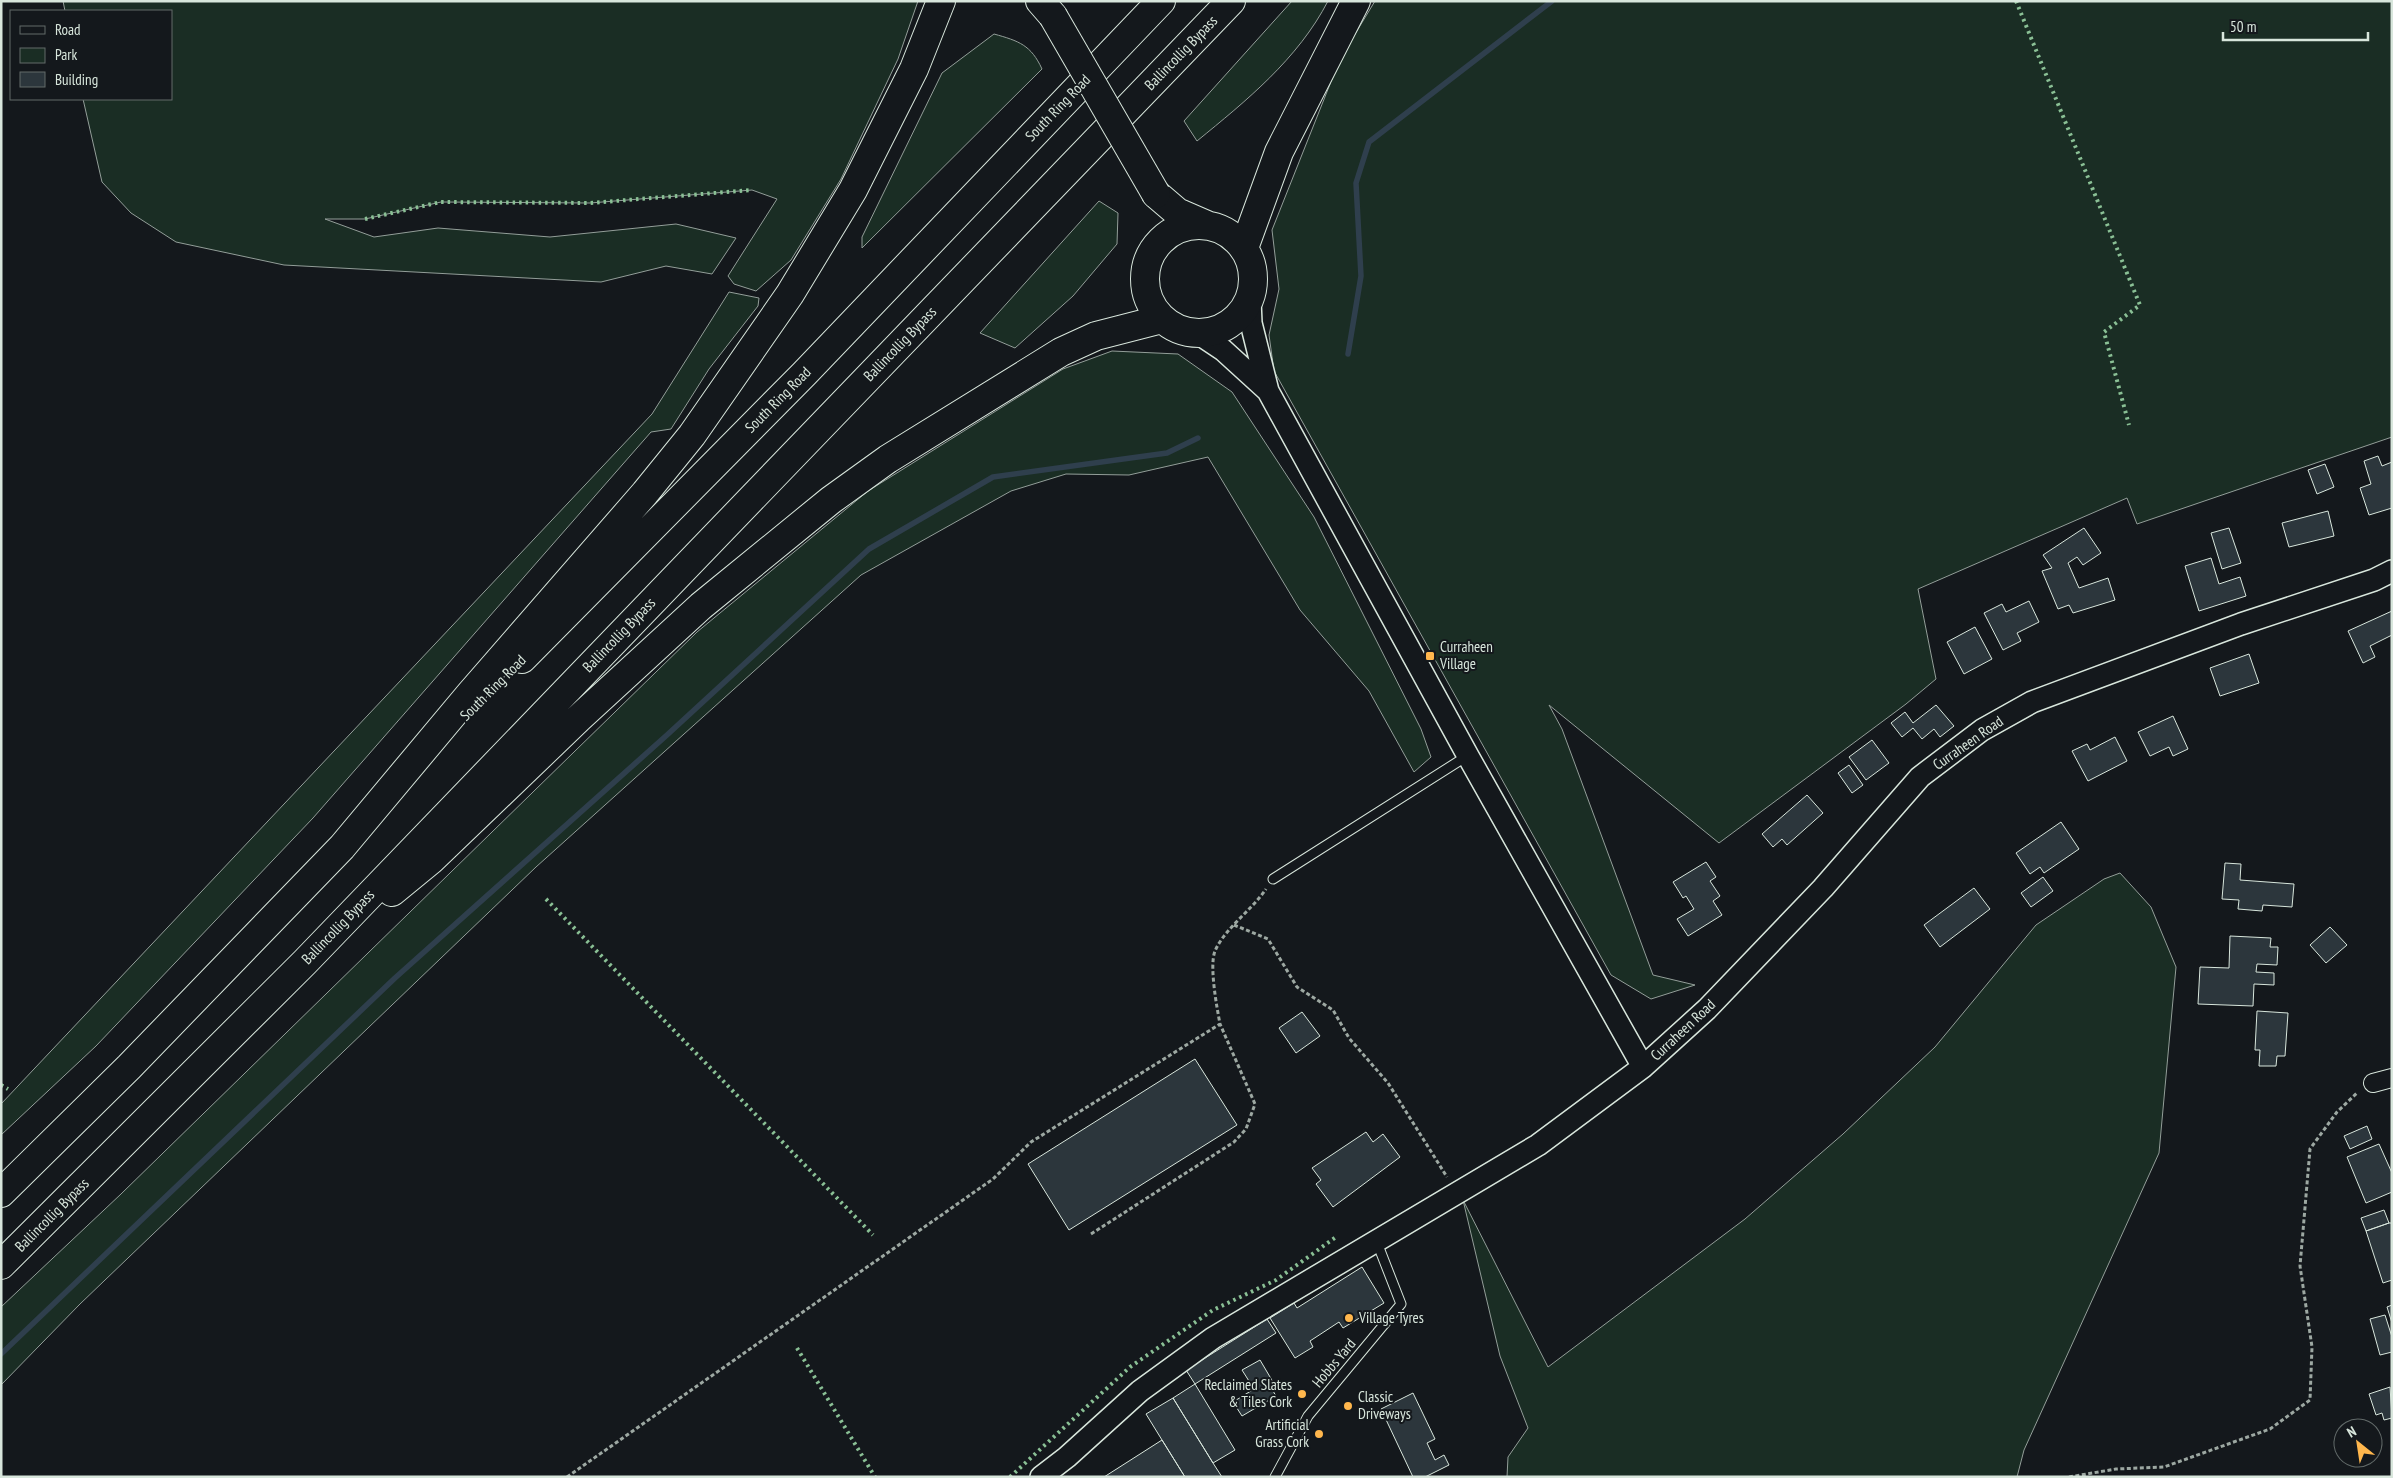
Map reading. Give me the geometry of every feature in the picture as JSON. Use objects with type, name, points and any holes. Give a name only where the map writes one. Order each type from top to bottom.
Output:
[{"type":"highway","points":[[1,1194],[130,1067],[270,924],[342,847],[389,794],[470,694],[645,493],[692,435],[741,367],[814,256],[861,176],[914,69],[941,1]]},
{"type":"highway","name":"South Ring Road","points":[[389,794],[804,374],[1161,1]]},
{"type":"highway","name":"Ballincollig Bypass","points":[[1,1265],[305,962],[1231,1]]},
{"type":"highway","points":[[1244,248],[1279,152],[1356,1]]},
{"type":"highway","points":[[1048,6],[1156,194],[1177,212],[1206,225],[1221,229],[1234,237],[1244,248],[1252,264],[1254,282],[1250,300],[1242,313],[1230,324],[1215,331],[1199,334],[1186,332],[1162,319],[1152,306],[1146,291],[1147,266],[1157,244],[1160,225],[1156,194]]},
{"type":"highway","points":[[1157,244],[1171,232],[1188,226],[1206,225]]},
{"type":"highway","points":[[305,962],[431,860],[701,606],[831,500],[888,459],[1061,352],[1096,336],[1162,319]]},
{"type":"street","points":[[1250,300],[1251,323],[1268,391],[1468,756],[1643,1067]]},
{"type":"street","points":[[1199,334],[1223,350],[1268,391]]},
{"type":"street","name":"Curraheen Road","points":[[1041,1477],[1140,1391],[1213,1338],[1538,1145],[1643,1067],[1707,1009],[1823,888],[1920,777],[1982,730],[2032,702],[2241,624],[2374,580],[2392,571]]},
{"type":"street","points":[[2373,1083],[2392,1078]]},
{"type":"lane","points":[[1273,879],[1468,756]]},
{"type":"lane","name":"Hobbs Yard","points":[[1275,1477],[1308,1416],[1401,1304],[1376,1240]]},
{"type":"path","points":[[1091,1234],[1234,1142],[1246,1128],[1255,1104],[1220,1024],[1214,987],[1215,952],[1234,925],[1258,902],[1273,879]]},
{"type":"path","points":[[1234,925],[1268,938],[1297,986],[1332,1010],[1349,1038],[1388,1083],[1430,1148],[1456,1193]]},
{"type":"path","points":[[567,1477],[993,1179],[1031,1142],[1220,1024]]},
{"type":"path","points":[[2069,1477],[2116,1469],[2164,1467],[2270,1429],[2310,1400],[2312,1347],[2300,1266],[2310,1149],[2337,1112],[2357,1092],[2373,1083]]},
{"type":"green space","points":[[63,1],[918,1],[898,59],[841,179],[791,260],[756,291],[734,284],[728,276],[777,199],[752,190],[590,203],[441,202],[365,219],[325,219],[374,237],[438,228],[550,237],[676,224],[736,238],[712,274],[666,266],[601,282],[284,265],[176,242],[131,213],[102,182],[83,100],[172,100],[172,10],[65,10]]},
{"type":"green space","points":[[1292,1],[1328,1],[1302,42],[1270,78],[1197,141],[1184,121]]},
{"type":"green space","points":[[1375,1],[2392,1],[2392,437],[2137,524],[2127,498],[1918,589],[1936,679],[1906,704],[1719,843],[1549,705],[1562,729],[1653,975],[1695,985],[1651,999],[1611,975],[1274,371],[1269,335],[1279,289],[1272,230],[1340,59]]},
{"type":"green space","points":[[994,34],[1017,42],[1029,49],[1042,69],[862,248],[862,237],[942,73]]},
{"type":"green space","points":[[1099,201],[1118,213],[1117,244],[1073,296],[1015,348],[980,333]]},
{"type":"green space","points":[[729,292],[759,298],[758,306],[709,369],[671,429],[651,432],[313,818],[96,1046],[1,1135],[1,1104],[652,414]]},
{"type":"green space","points":[[1112,351],[1178,354],[1232,392],[1314,517],[1421,729],[1431,757],[1414,772],[1369,691],[1300,610],[1208,457],[1129,475],[1066,474],[1011,491],[861,575],[536,867],[80,1304],[1,1385],[1,1307],[121,1194],[697,632],[868,491],[1063,369]]},
{"type":"green space","points":[[2120,873],[2151,907],[2176,967],[2159,1153],[2024,1450],[2017,1477],[1507,1477],[1508,1457],[1528,1428],[1500,1356],[1463,1200],[1548,1367],[1745,1219],[1843,1134],[1935,1047],[2036,925],[2104,879]]},
{"type":"building","points":[[2378,456],[2382,466],[2392,462],[2392,508],[2369,515],[2360,488],[2371,484],[2364,461]]},
{"type":"building","points":[[2325,464],[2334,487],[2317,494],[2308,470]]},
{"type":"building","points":[[2328,511],[2334,536],[2289,547],[2282,523]]},
{"type":"building","points":[[2084,528],[2101,553],[2083,565],[2077,557],[2068,563],[2079,588],[2108,578],[2115,600],[2073,613],[2069,605],[2058,609],[2042,571],[2052,568],[2043,555]]},
{"type":"building","points":[[2229,528],[2241,563],[2222,569],[2211,533]]},
{"type":"building","points":[[2211,558],[2219,584],[2240,577],[2246,596],[2199,611],[2185,566]]},
{"type":"building","points":[[2029,601],[2039,622],[2017,633],[2021,641],[2003,650],[1984,613],[2002,604],[2006,612]]},
{"type":"building","points":[[2392,611],[2392,635],[2370,646],[2375,657],[2363,663],[2348,631]]},
{"type":"building","points":[[1975,627],[1992,659],[1964,674],[1947,642]]},
{"type":"building","points":[[2249,654],[2259,683],[2220,696],[2210,668]]},
{"type":"building","points":[[1936,705],[1954,726],[1940,737],[1934,729],[1922,739],[1913,728],[1902,737],[1891,723],[1905,712],[1913,723]]},
{"type":"building","points":[[2173,716],[2188,749],[2173,756],[2169,747],[2150,756],[2138,732]]},
{"type":"building","points":[[2115,737],[2127,761],[2088,781],[2072,751],[2087,744],[2090,750]]},
{"type":"building","points":[[1872,740],[1889,763],[1866,780],[1849,757]]},
{"type":"building","points":[[1849,765],[1863,785],[1852,793],[1838,773]]},
{"type":"building","points":[[1807,795],[1823,813],[1787,845],[1782,839],[1773,847],[1762,834]]},
{"type":"building","points":[[2061,822],[2079,849],[2044,873],[2040,867],[2030,874],[2016,853]]},
{"type":"building","points":[[1706,862],[1716,877],[1710,881],[1720,896],[1713,901],[1722,915],[1688,936],[1677,919],[1694,909],[1686,896],[1683,898],[1673,882]]},
{"type":"building","points":[[2225,863],[2241,864],[2240,880],[2294,884],[2292,907],[2263,905],[2262,911],[2238,909],[2239,900],[2222,899]]},
{"type":"building","points":[[2043,877],[2053,891],[2031,907],[2021,893]]},
{"type":"building","points":[[1974,888],[1990,909],[1940,947],[1924,925]]},
{"type":"building","points":[[2330,927],[2347,945],[2326,963],[2310,945]]},
{"type":"building","points":[[2230,936],[2271,938],[2270,947],[2278,947],[2277,965],[2257,964],[2256,972],[2274,973],[2274,985],[2254,984],[2253,1006],[2198,1004],[2200,967],[2229,968]]},
{"type":"building","points":[[2257,1011],[2288,1013],[2285,1056],[2277,1056],[2276,1066],[2259,1066],[2260,1050],[2255,1050]]},
{"type":"building","points":[[1302,1012],[1320,1036],[1296,1053],[1279,1028]]},
{"type":"building","points":[[1195,1059],[1237,1125],[1069,1230],[1028,1164]]},
{"type":"building","points":[[2367,1126],[2372,1139],[2350,1149],[2344,1136]]},
{"type":"building","points":[[1366,1132],[1373,1142],[1383,1134],[1400,1157],[1333,1207],[1316,1184],[1321,1180],[1312,1168]]},
{"type":"building","points":[[2379,1144],[2392,1173],[2392,1192],[2366,1203],[2347,1157]]},
{"type":"building","points":[[2384,1210],[2389,1223],[2366,1231],[2361,1218]]},
{"type":"building","points":[[2392,1223],[2392,1280],[2383,1283],[2366,1231]]},
{"type":"building","points":[[1362,1267],[1384,1303],[1343,1328],[1339,1322],[1310,1341],[1313,1347],[1295,1358],[1270,1318],[1294,1303],[1297,1308]]},
{"type":"building","points":[[2392,1305],[2392,1323],[2387,1307]]},
{"type":"building","points":[[2385,1315],[2392,1337],[2392,1352],[2380,1355],[2370,1319]]},
{"type":"building","points":[[1267,1319],[1276,1333],[1195,1384],[1186,1370]]},
{"type":"building","points":[[1260,1360],[1273,1382],[1269,1384],[1276,1396],[1242,1416],[1233,1402],[1254,1389],[1242,1370]]},
{"type":"building","points":[[1195,1384],[1235,1450],[1213,1463],[1173,1398]]},
{"type":"building","points":[[2390,1387],[2392,1418],[2384,1420],[2382,1413],[2376,1415],[2369,1394]]},
{"type":"building","points":[[1413,1393],[1435,1439],[1427,1443],[1435,1460],[1444,1455],[1449,1465],[1425,1477],[1413,1477],[1381,1409]]},
{"type":"building","points":[[1173,1398],[1222,1477],[1185,1477],[1162,1440],[1146,1414]]},
{"type":"building","points":[[1162,1440],[1185,1477],[1104,1477]]},
{"type":"waterway","points":[[1348,354],[1361,276],[1356,183],[1369,142],[1552,1]]},
{"type":"waterway","points":[[1,1354],[395,978],[667,735],[869,549],[993,477],[1167,453],[1198,438]]},
{"type":"hedge","points":[[2016,1],[2140,305],[2104,332],[2129,425]]},
{"type":"hedge","points":[[365,219],[441,202],[590,203],[752,190]]},
{"type":"hedge","points":[[546,899],[873,1235]]},
{"type":"hedge","points":[[1,1085],[8,1089]]},
{"type":"hedge","points":[[1010,1477],[1130,1367],[1213,1310],[1276,1280],[1336,1237]]},
{"type":"hedge","points":[[797,1348],[875,1477]]},
{"type":"place","name":"Curraheen Village","points":[[1430,656]]},
{"type":"place","name":"Village Tyres","points":[[1349,1318]]},
{"type":"place","name":"Reclaimed Slates & Tiles Cork","points":[[1302,1394]]},
{"type":"place","name":"Classic Driveways","points":[[1348,1406]]},
{"type":"place","name":"Artificial Grass Cork","points":[[1319,1434]]}]
